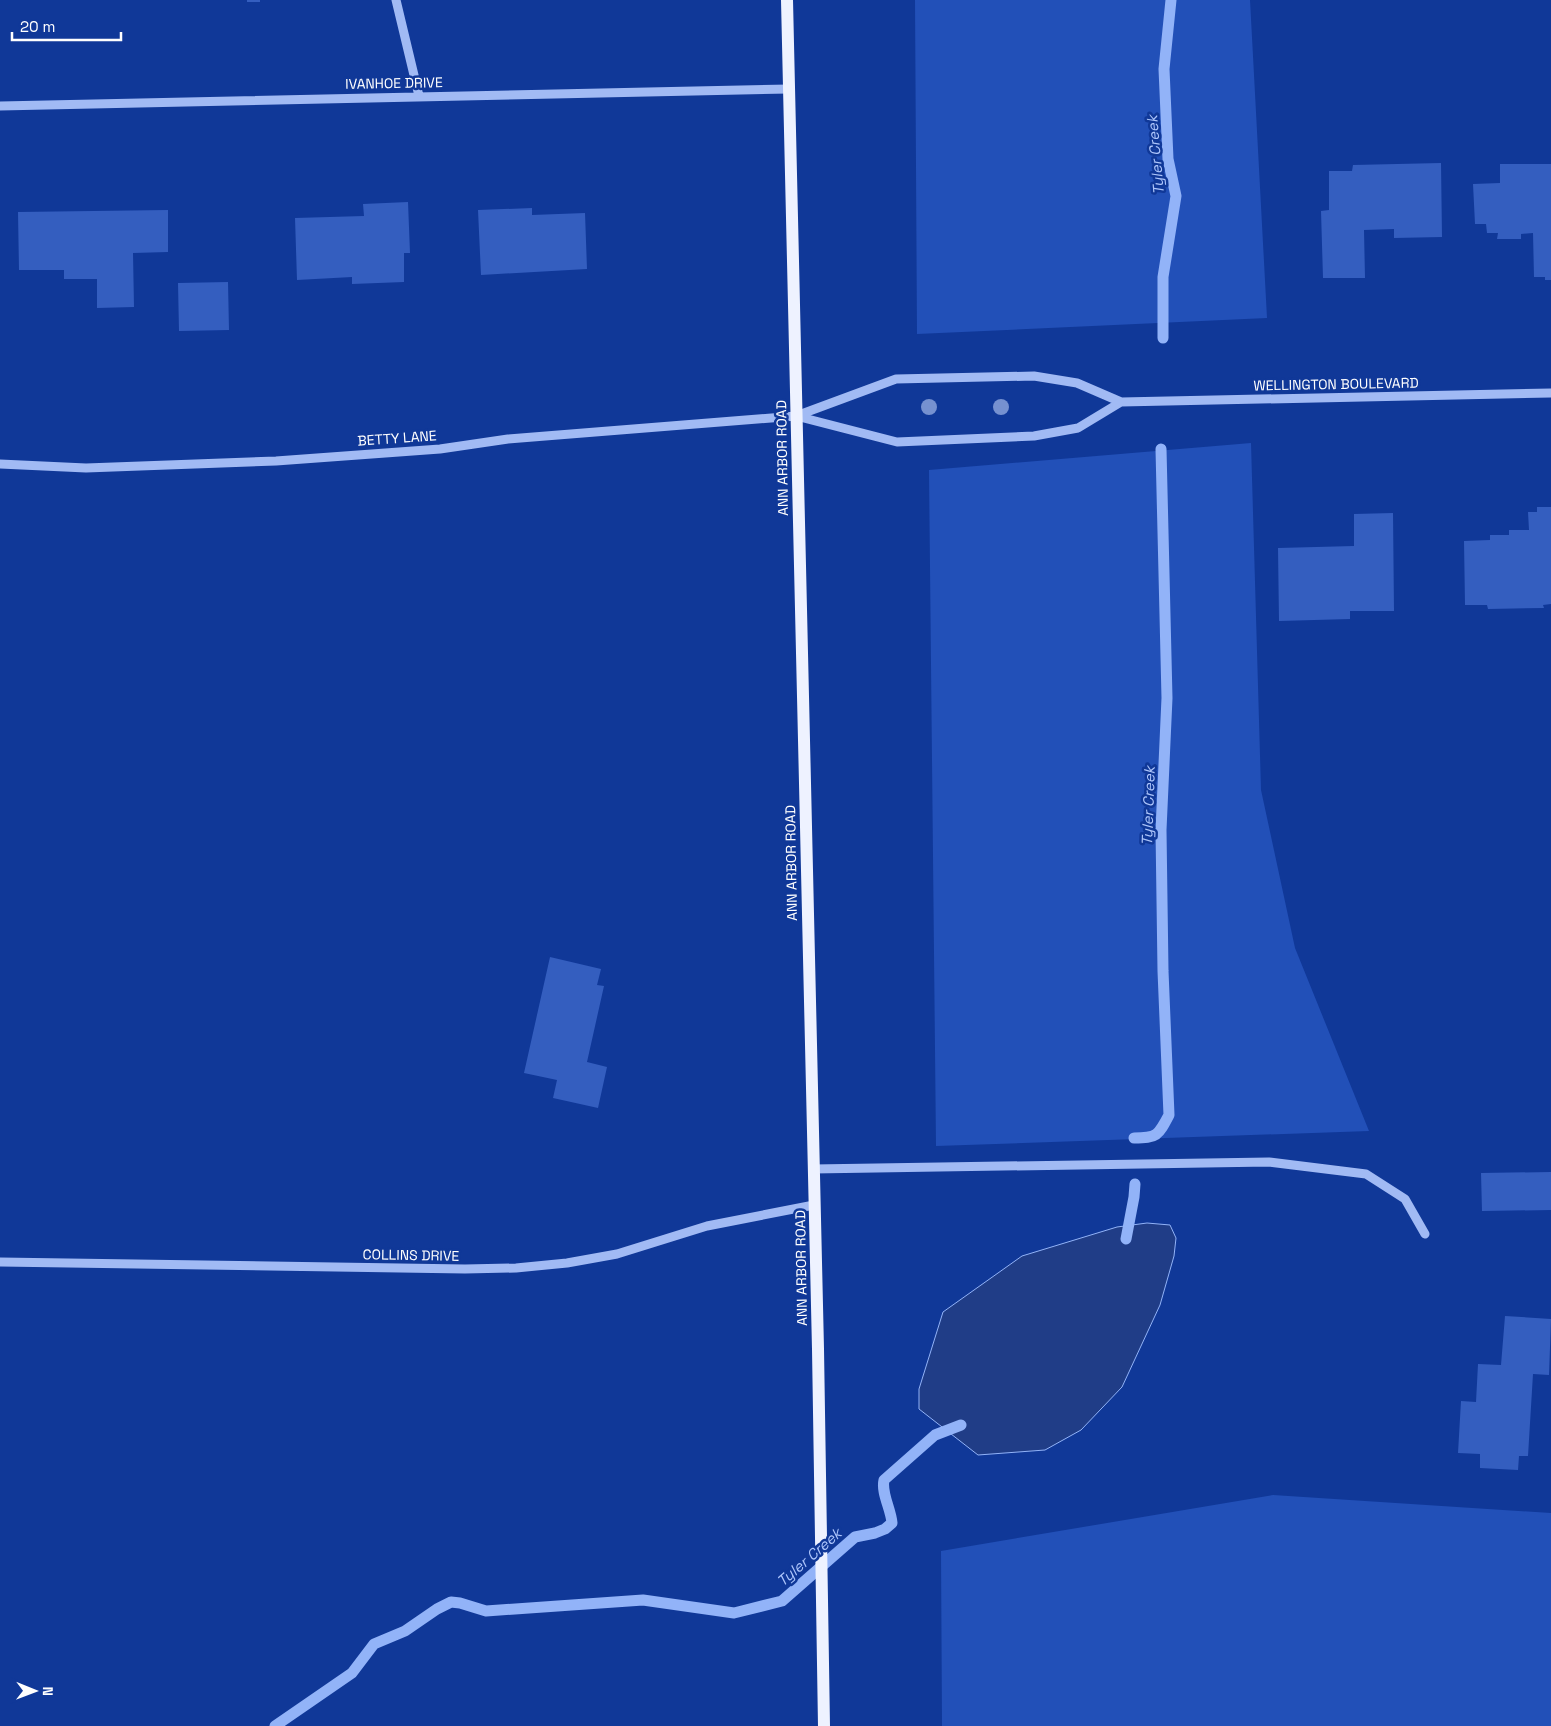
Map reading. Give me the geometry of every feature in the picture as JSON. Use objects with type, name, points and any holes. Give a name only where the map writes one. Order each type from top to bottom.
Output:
[{"type":"main road","name":"ANN ARBOR ROAD","points":[[788,0],[814,1169],[824,1726]]},
{"type":"street","points":[[396,0],[419,96]]},
{"type":"street","name":"IVANHOE DRIVE","points":[[0,106],[419,96],[789,90]]},
{"type":"street","name":"WELLINGTON BOULEVARD","points":[[796,416],[896,379],[1034,376],[1077,383],[1121,402],[1551,393]]},
{"type":"street","name":"WELLINGTON BOULEVARD","points":[[796,416],[897,442],[907,442],[1034,436],[1078,428],[1121,402]]},
{"type":"street","name":"BETTY LANE","points":[[0,464],[86,468],[276,461],[440,449],[508,439],[796,416]]},
{"type":"street","points":[[814,1169],[1269,1162],[1366,1174],[1405,1199],[1425,1234]]},
{"type":"street","name":"COLLINS DRIVE","points":[[0,1262],[465,1269],[516,1268],[567,1263],[617,1254],[707,1226],[814,1205]]},
{"type":"shaded area","points":[[915,0],[1250,0],[1267,318],[917,334]]},
{"type":"shaded area","points":[[1251,443],[1261,790],[1295,948],[1369,1131],[936,1146],[929,470]]},
{"type":"shaded area","points":[[1147,1223],[1170,1225],[1176,1238],[1174,1256],[1160,1305],[1122,1387],[1081,1430],[1045,1450],[978,1455],[919,1409],[919,1389],[943,1312],[1022,1256],[1117,1227]]},
{"type":"shaded area","points":[[1273,1495],[1551,1513],[1551,1726],[942,1726],[941,1551]]},
{"type":"building","points":[[247,0],[260,0],[260,2],[247,2]]},
{"type":"building","points":[[1441,163],[1442,237],[1394,238],[1394,229],[1364,230],[1365,278],[1323,278],[1321,211],[1329,210],[1329,171],[1352,171],[1353,165]]},
{"type":"building","points":[[1500,164],[1551,164],[1551,280],[1545,280],[1545,277],[1534,277],[1533,233],[1521,234],[1521,239],[1497,239],[1498,233],[1487,233],[1486,224],[1475,224],[1473,184],[1500,183]]},
{"type":"building","points":[[408,202],[410,253],[404,253],[404,282],[352,284],[352,277],[297,280],[295,218],[364,216],[363,204]]},
{"type":"building","points":[[532,208],[532,215],[585,213],[587,269],[481,275],[478,210]]},
{"type":"building","points":[[168,210],[168,252],[133,253],[134,307],[97,308],[97,279],[64,279],[64,270],[19,270],[18,212]]},
{"type":"building","points":[[228,282],[229,330],[179,331],[178,283]]},
{"type":"building","points":[[1537,507],[1551,507],[1551,604],[1543,605],[1544,608],[1488,609],[1487,605],[1465,605],[1464,541],[1490,540],[1490,535],[1509,535],[1509,530],[1529,530],[1528,512],[1537,512]]},
{"type":"building","points":[[1393,513],[1394,611],[1350,611],[1350,619],[1279,621],[1278,548],[1354,546],[1354,514]]},
{"type":"building","points":[[550,957],[601,969],[597,985],[604,986],[587,1062],[607,1067],[598,1108],[553,1098],[557,1080],[524,1073]]},
{"type":"building","points":[[1551,1172],[1551,1210],[1482,1211],[1481,1173]]},
{"type":"building","points":[[1505,1316],[1551,1319],[1549,1375],[1533,1374],[1528,1456],[1519,1456],[1518,1470],[1480,1468],[1480,1454],[1458,1453],[1461,1401],[1476,1402],[1478,1364],[1501,1365]]},
{"type":"waterway","name":"Tyler Creek","points":[[1163,338],[1163,277],[1176,196],[1168,159],[1164,69],[1171,0]]},
{"type":"waterway","name":"Tyler Creek","points":[[1134,1138],[1148,1137],[1156,1134],[1169,1115],[1163,971],[1161,830],[1167,698],[1161,449]]},
{"type":"waterway","name":"Tyler Creek","points":[[1126,1239],[1135,1184]]},
{"type":"waterway","name":"Tyler Creek","points":[[275,1726],[352,1673],[374,1644],[405,1631],[437,1609],[451,1602],[486,1611],[643,1600],[734,1613],[782,1601],[855,1537],[875,1533],[885,1529],[892,1523],[883,1485],[884,1480],[935,1435],[961,1425]]}]
